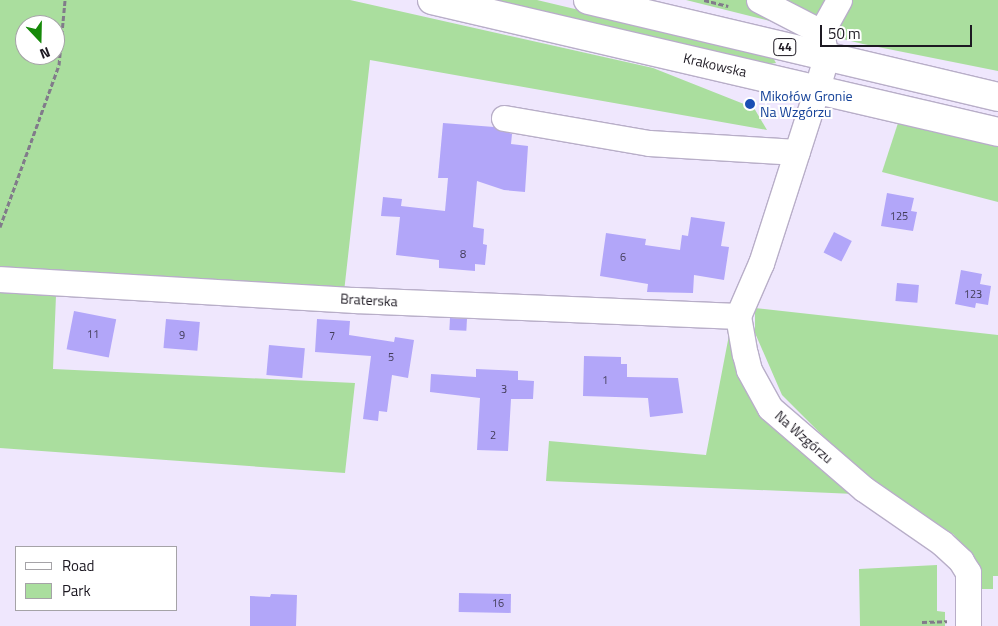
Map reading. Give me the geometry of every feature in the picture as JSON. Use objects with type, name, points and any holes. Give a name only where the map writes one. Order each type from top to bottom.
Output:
[{"type":"main road","name":"Krakowska","points":[[432,0],[998,132]]},
{"type":"main road","name":"44","points":[[588,0],[823,44],[998,98]]},
{"type":"street","points":[[759,0],[823,44]]},
{"type":"street","points":[[738,316],[761,263],[797,152],[817,89],[823,44],[839,0]]},
{"type":"street","points":[[504,118],[649,143],[797,152]]},
{"type":"street","name":"Braterska","points":[[0,279],[364,300],[738,316]]},
{"type":"street","name":"Na Wzgórzu","points":[[738,316],[749,370],[770,408],[864,489],[928,533],[961,561],[968,572],[959,623]]},
{"type":"path","points":[[0,227],[14,196],[59,65],[65,0]]},
{"type":"path","points":[[922,622],[959,623]]},
{"type":"green space","points":[[0,0],[350,0],[653,68],[754,108],[767,130],[370,60],[344,292],[57,271],[53,369],[355,383],[345,473],[0,448]]},
{"type":"green space","points":[[494,0],[537,0],[772,56],[776,63],[770,64]]},
{"type":"green space","points":[[686,0],[998,0],[998,71],[863,44]]},
{"type":"green space","points":[[898,123],[998,147],[998,202],[882,172]]},
{"type":"green space","points":[[755,308],[998,335],[998,576],[993,576],[993,589],[979,589],[976,560],[953,534],[869,482],[782,395],[755,333]]},
{"type":"green space","points":[[729,335],[750,393],[855,494],[546,481],[549,441],[706,455]]},
{"type":"green space","points":[[937,565],[937,611],[945,612],[945,626],[860,626],[859,569]]},
{"type":"building","points":[[443,123],[494,127],[512,134],[511,144],[528,146],[525,192],[504,190],[477,181],[473,227],[484,229],[483,244],[487,245],[485,265],[475,264],[475,271],[439,268],[439,260],[396,255],[400,217],[381,216],[383,197],[402,199],[401,206],[445,211],[448,178],[438,178]]},
{"type":"building","points":[[887,193],[914,198],[911,211],[917,212],[913,231],[881,226]]},
{"type":"building","points":[[691,217],[725,222],[721,246],[729,247],[724,280],[694,275],[693,293],[647,292],[648,284],[600,276],[606,233],[646,239],[645,245],[680,250],[682,235],[688,236]]},
{"type":"building","points":[[834,232],[852,241],[841,262],[824,252]]},
{"type":"building","points":[[961,270],[982,274],[980,284],[991,286],[988,305],[976,303],[975,308],[955,304]]},
{"type":"building","points":[[897,283],[919,285],[917,303],[895,301]]},
{"type":"building","points":[[74,311],[116,319],[109,357],[67,349]]},
{"type":"building","points":[[450,318],[467,319],[466,331],[449,330]]},
{"type":"building","points":[[166,319],[200,322],[197,351],[163,348]]},
{"type":"building","points":[[317,319],[350,321],[349,335],[394,342],[395,337],[414,340],[408,378],[392,375],[387,412],[379,411],[378,421],[363,419],[371,356],[315,352]]},
{"type":"building","points":[[269,345],[305,348],[302,378],[266,375]]},
{"type":"building","points":[[584,356],[621,357],[621,364],[627,364],[627,377],[678,378],[683,413],[650,417],[648,398],[583,396]]},
{"type":"building","points":[[476,369],[518,371],[518,380],[534,381],[533,399],[511,399],[508,451],[477,450],[480,398],[430,392],[431,374],[476,377]]},
{"type":"building","points":[[459,593],[511,594],[511,613],[459,612]]},
{"type":"building","points":[[271,594],[297,595],[296,626],[250,626],[250,596],[270,597]]},
{"type":"place","name":"Mikołów Gronie Na Wzgórzu","points":[[750,104]]}]
